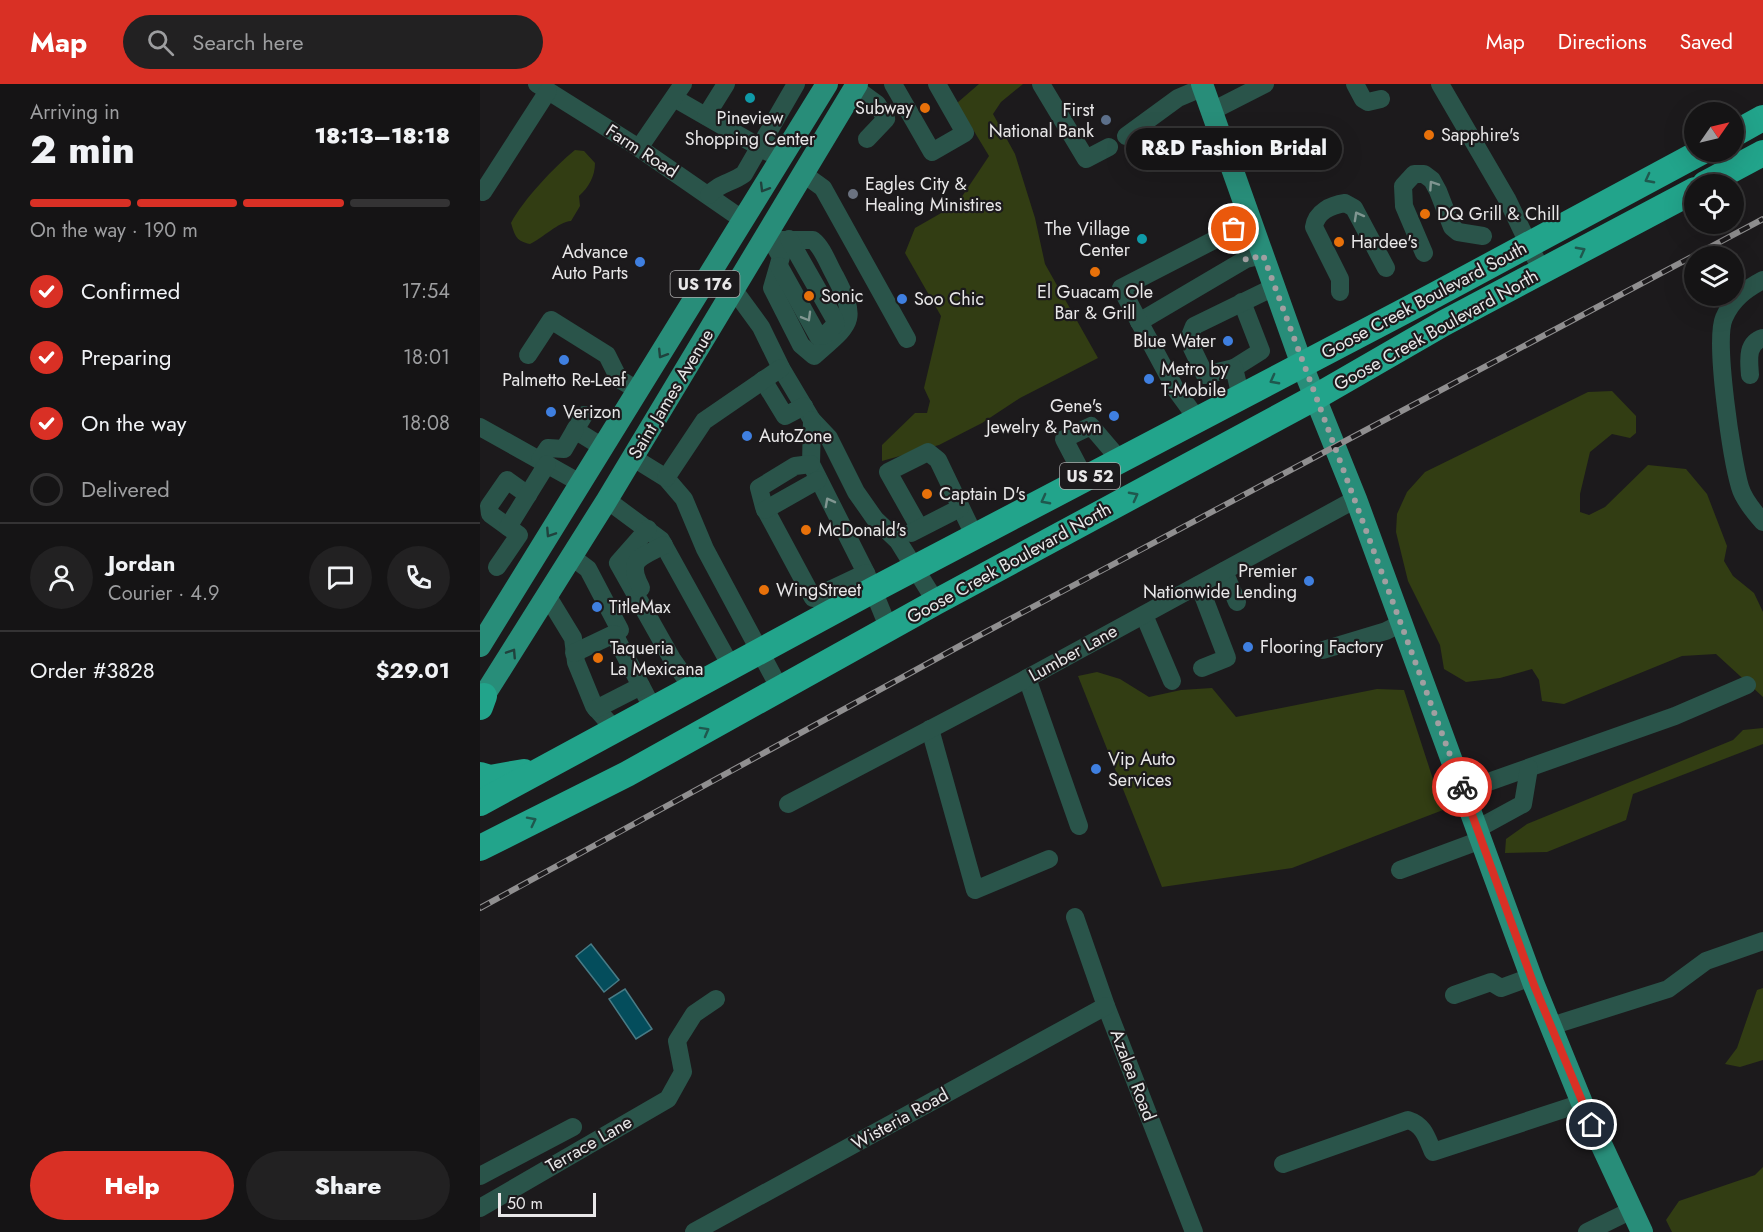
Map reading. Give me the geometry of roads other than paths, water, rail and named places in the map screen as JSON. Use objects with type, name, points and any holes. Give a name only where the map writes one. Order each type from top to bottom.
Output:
[{"type":"highway","points":[[1744,128],[1763,118]]},
{"type":"highway","points":[[1724,174],[1763,153]]},
{"type":"highway","name":"Goose Creek Boulevard South","points":[[480,803],[760,653],[818,608],[870,582],[918,569],[1684,161]]},
{"type":"highway","name":"Goose Creek Boulevard North","points":[[480,848],[627,774],[936,602],[1314,398],[1444,323],[1684,196]]},
{"type":"highway","points":[[480,775],[490,778],[510,776],[553,764]]},
{"type":"main road","name":"Saint James Avenue","points":[[481,640],[582,484],[827,84]]},
{"type":"main road","name":"Saint James Avenue","points":[[481,702],[548,597],[734,290],[775,239],[805,175],[856,85]]},
{"type":"main road","points":[[1203,86],[1212,111],[1242,225],[1255,257],[1274,287],[1314,398],[1356,499],[1531,977],[1582,1103],[1642,1232]]},
{"type":"main road","points":[[734,290],[729,284],[731,270],[749,237],[745,218]]},
{"type":"street","points":[[706,116],[726,84]]},
{"type":"street","points":[[709,195],[718,185],[736,180],[744,174],[796,84]]},
{"type":"street","points":[[893,84],[932,152],[965,133],[937,84]]},
{"type":"street","points":[[1041,84],[1086,159],[1109,147]]},
{"type":"street","points":[[1212,111],[1265,84]]},
{"type":"street","points":[[1355,84],[1363,99],[1368,102],[1381,99]]},
{"type":"street","points":[[1440,84],[1465,131],[1490,168],[1542,272]]},
{"type":"street","points":[[856,85],[877,104],[886,119],[867,139]]},
{"type":"street","points":[[1126,136],[1178,98],[1203,86]]},
{"type":"street","points":[[483,192],[543,88]]},
{"type":"street","name":"Farm Road","points":[[543,88],[639,148],[733,213],[745,218]]},
{"type":"street","points":[[639,148],[678,91],[706,116],[780,160]]},
{"type":"street","points":[[1424,253],[1404,206],[1403,186],[1414,174],[1424,174],[1432,180],[1452,227],[1458,232],[1483,236]]},
{"type":"street","points":[[805,175],[823,188],[907,339]]},
{"type":"street","points":[[1340,292],[1340,279],[1314,227],[1319,215],[1327,208],[1345,203],[1354,208],[1386,268]]},
{"type":"street","points":[[1198,420],[1176,390],[1121,288],[1242,225]]},
{"type":"street","points":[[775,239],[813,240],[818,243],[849,304],[850,317],[843,330],[814,356],[801,345],[772,288],[781,258],[775,239]]},
{"type":"street","points":[[775,239],[834,318],[836,324],[825,335],[818,336],[779,266]]},
{"type":"street","points":[[1139,322],[1255,257]]},
{"type":"street","points":[[1763,280],[1739,295],[1725,316],[1720,336],[1723,375],[1740,489],[1763,522]]},
{"type":"street","points":[[1242,302],[1261,351],[1234,368],[1205,375],[1192,348],[1190,336],[1194,326],[1242,302],[1274,287]]},
{"type":"street","points":[[734,290],[761,327],[808,413],[829,438],[856,492],[875,519],[898,542],[918,569],[936,602]]},
{"type":"street","points":[[1178,299],[1194,326]]},
{"type":"street","points":[[528,355],[551,320],[607,355],[617,376],[639,391]]},
{"type":"street","points":[[1723,375],[1756,375],[1749,351],[1756,340],[1763,338]]},
{"type":"street","points":[[666,478],[704,421],[763,380],[801,345]]},
{"type":"street","points":[[1234,368],[1241,397]]},
{"type":"street","points":[[763,380],[785,416],[808,413]]},
{"type":"street","points":[[808,413],[815,472],[870,582],[889,629]]},
{"type":"street","points":[[508,527],[528,495],[544,462],[548,448],[564,449],[580,423],[604,448]]},
{"type":"street","points":[[1085,479],[1064,439],[1091,426],[1120,460]]},
{"type":"street","points":[[480,427],[582,484]]},
{"type":"street","points":[[919,527],[888,472],[928,452],[938,460],[975,537]]},
{"type":"street","points":[[632,457],[666,478],[684,499],[705,549],[780,689]]},
{"type":"street","points":[[815,472],[795,466],[759,488],[765,510],[818,608]]},
{"type":"street","points":[[497,567],[519,535],[490,514],[489,506],[507,480],[528,495]]},
{"type":"street","name":"Lumber Lane","points":[[788,804],[1173,599],[1201,591],[1224,571],[1356,499]]},
{"type":"street","points":[[607,500],[648,529],[664,545],[732,668]]},
{"type":"street","points":[[898,542],[919,527],[960,508]]},
{"type":"street","points":[[648,529],[618,563],[675,663],[693,689]]},
{"type":"street","points":[[664,545],[637,559],[633,571],[666,637],[675,663]]},
{"type":"street","points":[[572,556],[588,569],[620,630],[574,653]]},
{"type":"street","points":[[1224,571],[1237,602]]},
{"type":"street","points":[[1201,591],[1227,658],[1202,668]]},
{"type":"street","points":[[548,597],[573,638],[576,662],[596,709],[616,731]]},
{"type":"street","points":[[1144,615],[1172,681]]},
{"type":"street","points":[[1323,650],[1386,631],[1402,623]]},
{"type":"street","points":[[614,634],[654,711]]},
{"type":"street","points":[[1027,678],[1079,826]]},
{"type":"street","points":[[1463,790],[1675,716],[1747,685]]},
{"type":"street","points":[[596,709],[641,686]]},
{"type":"street","points":[[930,729],[975,890],[1049,858]]},
{"type":"street","points":[[1400,870],[1479,835],[1523,804],[1528,768]]},
{"type":"street","name":"Azalea Road","points":[[1075,916],[1106,1006],[1194,1232]]},
{"type":"street","points":[[1551,1026],[1660,992],[1706,961],[1763,941]]},
{"type":"street","points":[[1454,995],[1491,982],[1501,988],[1531,977]]},
{"type":"street","name":"Terrace Lane","points":[[480,1208],[668,1099],[683,1072],[677,1041],[694,1014],[716,999]]},
{"type":"street","name":"Wisteria Road","points":[[694,1232],[1106,1006]]},
{"type":"street","points":[[1283,1164],[1408,1120],[1417,1123],[1424,1130],[1433,1152],[1582,1103]]},
{"type":"street","points":[[480,1176],[573,1127]]},
{"type":"street","points":[[1587,1232],[1632,1210]]},
{"type":"water","points":[[591,944],[619,980],[604,992],[576,956]]},
{"type":"water","points":[[625,989],[652,1029],[636,1039],[609,999]]},
{"type":"railway","points":[[480,908],[967,642],[1763,219]]},
{"type":"place","name":"Pineview Shopping Center","points":[[750,98]]},
{"type":"place","name":"Subway","points":[[925,108]]},
{"type":"place","name":"First National Bank","points":[[1106,120]]},
{"type":"place","name":"Sapphire's","points":[[1429,135]]},
{"type":"place","name":"Eagles City & Healing Ministires","points":[[853,194]]},
{"type":"place","name":"DQ Grill & Chill","points":[[1425,214]]},
{"type":"place","name":"R&D Fashion Bridal","points":[[1234,229]]},
{"type":"place","name":"The Village Center","points":[[1142,239]]},
{"type":"place","name":"Hardee's","points":[[1339,242]]},
{"type":"place","name":"Advance Auto Parts","points":[[640,262]]},
{"type":"place","name":"El Guacam Ole Bar & Grill","points":[[1095,272]]},
{"type":"place","name":"Sonic","points":[[809,296]]},
{"type":"place","name":"Soo Chic","points":[[902,299]]},
{"type":"place","name":"Blue Water","points":[[1228,341]]},
{"type":"place","name":"Palmetto Re-Leaf","points":[[564,360]]},
{"type":"place","name":"Metro by T-Mobile","points":[[1149,379]]},
{"type":"place","name":"Verizon","points":[[551,412]]},
{"type":"place","name":"Gene's Jewelry & Pawn","points":[[1114,416]]},
{"type":"place","name":"AutoZone","points":[[747,436]]},
{"type":"place","name":"Captain D's","points":[[927,494]]},
{"type":"place","name":"McDonald's","points":[[806,530]]},
{"type":"place","name":"Premier Nationwide Lending","points":[[1309,581]]},
{"type":"place","name":"WingStreet","points":[[764,590]]},
{"type":"place","name":"TitleMax","points":[[597,607]]},
{"type":"place","name":"Flooring Factory","points":[[1248,647]]},
{"type":"place","name":"Taqueria La Mexicana","points":[[598,658]]},
{"type":"place","name":"Vip Auto Services","points":[[1096,769]]}]
